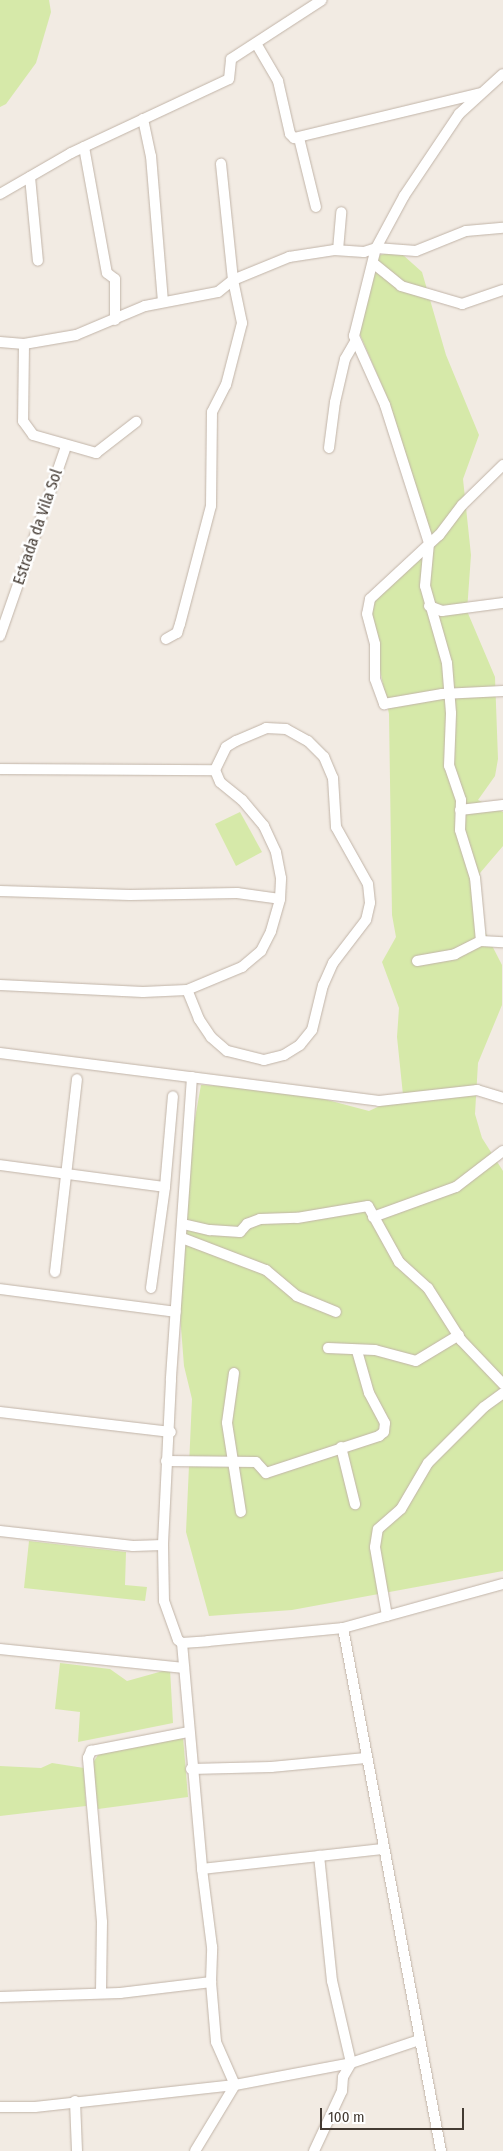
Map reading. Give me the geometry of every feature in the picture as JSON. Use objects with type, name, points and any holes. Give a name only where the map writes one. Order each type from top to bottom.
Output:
[{"type":"street","points":[[0,194],[84,147],[229,79],[232,59],[257,45],[322,0]]},
{"type":"street","points":[[257,45],[278,81],[290,134],[299,138],[482,92]]},
{"type":"street","points":[[481,941],[475,878],[460,830],[461,800],[449,766],[450,695],[447,663],[429,606],[425,586],[429,543],[385,405],[355,342],[355,329],[376,248],[404,196],[459,114],[503,74]]},
{"type":"street","points":[[143,119],[151,161],[163,301]]},
{"type":"street","points":[[299,138],[316,207]]},
{"type":"street","points":[[84,147],[107,273],[115,279],[115,320]]},
{"type":"street","points":[[166,639],[177,633],[211,506],[212,412],[226,385],[242,323],[233,280],[221,164]]},
{"type":"street","points":[[30,177],[38,261]]},
{"type":"street","points":[[338,250],[341,212]]},
{"type":"street","points":[[0,342],[24,344],[69,337],[115,320],[145,306],[163,301],[218,292],[233,280],[289,257],[338,250],[364,252],[376,248],[416,252],[466,231],[503,228]]},
{"type":"street","points":[[373,263],[401,286],[462,304],[503,290]]},
{"type":"street","points":[[329,448],[334,402],[345,359],[355,342]]},
{"type":"street","points":[[24,344],[25,427],[33,435],[66,446],[96,453],[136,422]]},
{"type":"street","name":"Estrada da Vila Sol","points":[[0,636],[66,446]]},
{"type":"street","points":[[503,465],[429,543],[368,603],[367,614],[375,644],[375,679],[384,704],[450,695],[503,691]]},
{"type":"street","points":[[429,606],[442,611],[503,603]]},
{"type":"street","points":[[0,985],[143,992],[187,990],[242,968],[261,951],[276,918],[280,899],[281,878],[276,852],[264,826],[242,800],[220,782],[215,770],[226,747],[266,728],[286,729],[308,742],[324,757],[333,778],[336,827],[359,864],[368,884],[370,902],[366,920],[333,963],[322,985],[312,1030],[300,1045],[284,1055],[264,1060],[227,1051],[203,1025],[187,990]]},
{"type":"street","points":[[0,769],[215,770]]},
{"type":"street","points":[[460,810],[503,805]]},
{"type":"street","points":[[0,891],[130,895],[237,893],[280,899]]},
{"type":"street","points":[[417,960],[455,954],[481,941],[503,942]]},
{"type":"street","points":[[0,1053],[379,1101],[477,1090],[503,1098]]},
{"type":"street","points":[[192,1077],[176,1312],[171,1432],[166,1461],[167,1510],[163,1545],[164,1602],[178,1640],[182,1643],[191,1769],[212,1947],[211,1982],[216,2042],[234,2085]]},
{"type":"street","points":[[55,1272],[68,1174],[77,1079]]},
{"type":"street","points":[[151,1288],[165,1187],[173,1096]]},
{"type":"street","points":[[373,1217],[456,1187],[503,1151]]},
{"type":"street","points":[[0,1165],[165,1187]]},
{"type":"street","points":[[183,1224],[210,1230],[240,1232],[247,1224],[260,1219],[297,1218],[368,1206],[398,1262],[428,1288],[459,1335],[503,1384]]},
{"type":"street","points":[[182,1238],[266,1270],[297,1296],[336,1312]]},
{"type":"street","points":[[0,1289],[176,1312]]},
{"type":"street","points":[[328,1348],[357,1351],[375,1350],[416,1361],[459,1335]]},
{"type":"street","points":[[166,1461],[216,1460],[232,1464],[256,1462],[266,1473],[341,1447],[370,1440],[385,1427],[369,1393],[357,1351]]},
{"type":"street","points":[[234,1372],[227,1423],[241,1512]]},
{"type":"street","points":[[386,1616],[375,1547],[378,1529],[401,1508],[428,1463],[484,1407],[503,1393]]},
{"type":"street","points":[[0,1412],[171,1432]]},
{"type":"street","points":[[341,1447],[355,1504]]},
{"type":"street","points":[[0,1531],[133,1546],[163,1545]]},
{"type":"street","points":[[182,1643],[343,1628],[503,1584]]},
{"type":"street","points":[[343,1628],[382,1849],[440,2151]]},
{"type":"street","points":[[0,1648],[184,1668]]},
{"type":"street","points":[[101,1992],[102,1922],[88,1758],[91,1751],[189,1732]]},
{"type":"street","points":[[191,1769],[271,1767],[366,1758]]},
{"type":"street","points":[[202,1869],[382,1849]]},
{"type":"street","points":[[314,2151],[342,2091],[342,2077],[352,2063],[332,1981],[318,1856]]},
{"type":"street","points":[[0,1997],[156,1990],[211,1982]]},
{"type":"street","points":[[0,2107],[234,2085],[352,2063],[419,2040]]},
{"type":"street","points":[[194,2151],[234,2085]]},
{"type":"street","points":[[75,2101],[77,2151]]},
{"type":"green space","points":[[0,0],[49,0],[51,12],[36,63],[6,104],[0,107]]},
{"type":"green space","points":[[389,253],[403,255],[422,272],[446,355],[479,435],[463,479],[471,555],[467,611],[495,677],[498,759],[495,776],[478,800],[503,812],[503,846],[480,873],[483,928],[502,965],[502,1005],[478,1063],[475,1114],[482,1138],[503,1171],[503,1571],[292,1610],[209,1616],[186,1532],[192,1399],[184,1366],[180,1315],[189,1152],[201,1085],[286,1089],[369,1111],[403,1095],[397,1037],[399,1008],[382,962],[396,937],[392,915],[389,714],[369,616],[371,604],[422,554],[434,548],[390,404],[358,330],[374,268],[380,255]]},
{"type":"green space","points":[[240,812],[262,852],[236,866],[215,824]]},
{"type":"green space","points":[[29,1541],[126,1552],[125,1585],[147,1587],[145,1601],[24,1588]]},
{"type":"green space","points":[[60,1663],[110,1669],[127,1681],[170,1669],[173,1723],[78,1742],[80,1712],[55,1709]]},
{"type":"green space","points":[[183,1737],[188,1797],[98,1809],[92,1764],[98,1755],[104,1751]]},
{"type":"green space","points":[[52,1763],[84,1768],[86,1806],[0,1816],[0,1766],[41,1768]]}]
